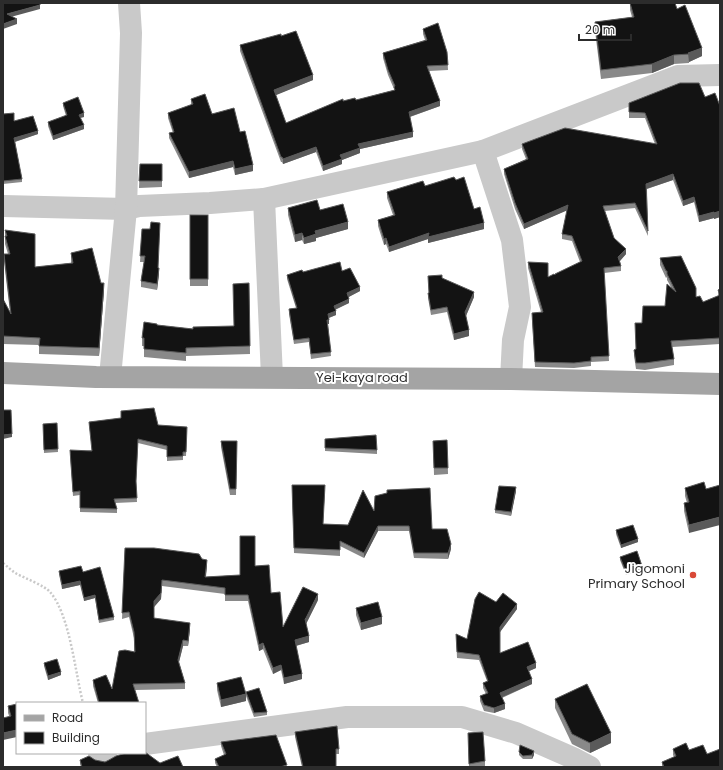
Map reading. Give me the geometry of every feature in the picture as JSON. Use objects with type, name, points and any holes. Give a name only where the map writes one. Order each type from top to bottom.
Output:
[{"type":"main road","name":"Yei-kaya road","points":[[3,373],[110,376],[511,379],[720,384]]},
{"type":"street","points":[[110,376],[126,209],[131,33],[129,3]]},
{"type":"street","points":[[3,206],[126,209],[139,206],[264,199],[483,151],[678,76],[720,75]]},
{"type":"street","points":[[483,151],[512,240],[520,307],[513,340],[511,379]]},
{"type":"street","points":[[264,199],[272,377]]},
{"type":"street","points":[[146,744],[347,717],[462,717],[516,733],[590,767]]},
{"type":"path","points":[[3,563],[16,573],[49,591],[61,611],[71,646],[82,702]]},
{"type":"building","points":[[3,3],[40,3],[40,5],[7,14],[17,19],[3,24]]},
{"type":"building","points":[[630,3],[675,3],[677,9],[685,5],[702,48],[688,53],[689,54],[674,55],[652,64],[601,70],[595,22],[634,17]]},
{"type":"building","points":[[438,23],[447,52],[448,65],[427,66],[440,101],[409,112],[413,132],[358,144],[360,148],[340,155],[342,159],[323,166],[316,147],[283,159],[281,157],[240,45],[281,34],[281,36],[296,31],[313,75],[274,90],[286,123],[343,99],[343,101],[355,98],[356,100],[395,90],[395,86],[383,53],[427,40],[423,29]]},
{"type":"building","points":[[680,83],[699,83],[705,97],[715,93],[720,106],[720,211],[699,216],[694,197],[683,201],[673,174],[646,184],[648,231],[635,203],[603,206],[614,238],[626,249],[618,257],[621,266],[604,268],[609,356],[591,357],[591,361],[574,363],[535,362],[532,313],[543,312],[528,262],[548,263],[548,277],[582,261],[572,236],[562,234],[568,205],[524,224],[515,203],[504,169],[528,159],[522,144],[565,128],[657,144],[645,113],[629,112],[629,103]]},
{"type":"building","points":[[205,94],[212,114],[234,108],[240,132],[245,131],[253,165],[235,169],[233,161],[189,172],[169,133],[174,132],[168,113],[193,104],[191,99]]},
{"type":"building","points":[[78,97],[84,113],[79,115],[84,125],[53,136],[48,122],[67,115],[63,103]]},
{"type":"building","points":[[14,113],[14,121],[33,116],[38,131],[14,138],[22,179],[3,181],[3,114]]},
{"type":"building","points":[[140,164],[162,164],[162,181],[139,181]]},
{"type":"building","points":[[454,177],[456,180],[464,177],[474,209],[480,207],[484,223],[428,237],[429,233],[389,247],[386,238],[384,239],[378,220],[395,215],[387,192],[423,181],[425,186]]},
{"type":"building","points":[[317,200],[320,210],[343,204],[348,222],[315,231],[316,234],[304,238],[302,233],[295,235],[288,208]]},
{"type":"building","points":[[190,215],[208,215],[208,279],[190,279]]},
{"type":"building","points":[[151,222],[160,223],[159,268],[157,284],[141,281],[145,256],[140,256],[142,229],[150,229]]},
{"type":"building","points":[[5,230],[35,234],[35,267],[73,263],[71,253],[92,248],[101,283],[104,283],[99,348],[39,346],[40,338],[3,336],[3,299],[11,314],[4,254],[10,254],[5,236],[7,236]]},
{"type":"building","points":[[681,256],[696,288],[696,297],[700,296],[703,302],[720,295],[720,338],[671,341],[674,359],[636,363],[634,350],[636,349],[635,323],[642,323],[643,306],[665,306],[667,284],[676,292],[660,258]]},
{"type":"building","points":[[340,262],[342,271],[350,268],[360,287],[347,293],[349,299],[334,306],[336,311],[328,314],[329,320],[327,320],[331,352],[311,354],[309,338],[294,340],[289,309],[297,308],[287,275],[302,270],[303,272]]},
{"type":"building","points":[[442,275],[442,278],[474,292],[465,312],[469,330],[454,334],[447,307],[431,310],[428,293],[428,276]]},
{"type":"building","points":[[249,283],[250,346],[186,348],[186,353],[144,349],[144,338],[142,338],[144,322],[193,329],[193,327],[234,326],[233,284]]},
{"type":"building","points":[[154,408],[158,425],[187,427],[186,452],[183,452],[183,456],[167,457],[167,446],[138,439],[136,481],[137,498],[114,499],[117,509],[80,508],[80,491],[73,492],[70,450],[92,451],[89,422],[121,418],[121,411]]},
{"type":"building","points":[[3,410],[11,410],[12,434],[3,435]]},
{"type":"building","points":[[57,423],[58,449],[44,450],[43,424]]},
{"type":"building","points":[[376,435],[377,450],[325,448],[325,439]]},
{"type":"building","points":[[447,440],[448,468],[434,468],[433,441]]},
{"type":"building","points":[[221,441],[237,441],[236,489],[230,489]]},
{"type":"building","points":[[704,482],[706,489],[720,485],[720,517],[689,525],[684,503],[689,502],[685,488]]},
{"type":"building","points":[[292,485],[325,485],[323,524],[348,525],[363,490],[374,511],[375,496],[387,493],[387,490],[430,488],[432,529],[447,529],[451,544],[448,553],[414,553],[409,526],[378,526],[364,553],[340,541],[340,550],[294,548]]},
{"type":"building","points":[[499,486],[516,487],[511,512],[495,510]]},
{"type":"building","points":[[633,525],[638,539],[621,545],[616,530]]},
{"type":"building","points":[[240,536],[255,536],[255,566],[269,565],[271,593],[280,592],[283,627],[303,587],[318,594],[305,619],[309,636],[295,640],[302,674],[284,678],[281,665],[273,668],[263,643],[259,645],[248,595],[225,595],[225,588],[162,580],[161,593],[154,601],[154,618],[190,623],[188,641],[183,640],[178,660],[185,683],[133,684],[139,702],[99,702],[93,680],[106,675],[112,689],[119,651],[125,650],[135,652],[134,632],[129,612],[122,613],[125,548],[154,548],[199,554],[202,559],[207,560],[205,577],[240,575]]},
{"type":"building","points":[[637,551],[642,566],[626,572],[620,557]]},
{"type":"building","points":[[81,566],[83,572],[100,567],[114,617],[99,620],[95,595],[84,598],[80,581],[62,585],[59,571]]},
{"type":"building","points":[[479,592],[496,602],[503,593],[517,604],[500,627],[500,653],[528,642],[536,663],[527,667],[532,679],[500,693],[505,704],[494,708],[484,705],[480,696],[488,693],[483,683],[488,681],[479,655],[457,652],[456,634],[467,639],[475,599]]},
{"type":"building","points":[[378,602],[382,617],[361,623],[356,608]]},
{"type":"building","points":[[57,659],[61,672],[48,676],[44,663]]},
{"type":"building","points":[[241,677],[246,694],[221,700],[217,683]]},
{"type":"building","points":[[587,684],[611,733],[590,743],[572,734],[555,699]]},
{"type":"building","points":[[259,688],[267,712],[254,713],[246,692]]},
{"type":"building","points":[[16,704],[16,730],[3,733],[3,718],[11,716],[8,706]]},
{"type":"building","points":[[337,726],[339,749],[336,749],[336,767],[303,767],[295,732]]},
{"type":"building","points":[[483,732],[485,761],[469,764],[468,733]]},
{"type":"building","points":[[276,735],[287,765],[280,767],[219,767],[215,759],[226,754],[221,742]]},
{"type":"building","points":[[686,743],[689,750],[703,745],[707,754],[720,749],[720,767],[664,767],[662,762],[676,756],[673,749]]},
{"type":"building","points":[[520,745],[534,751],[532,755],[523,756],[519,752]]},
{"type":"building","points":[[146,753],[160,763],[178,756],[183,767],[82,767],[80,760],[89,756],[95,760],[105,762],[123,754],[146,754]]},
{"type":"place","name":"Jigomoni Primary School","points":[[693,575]]}]
